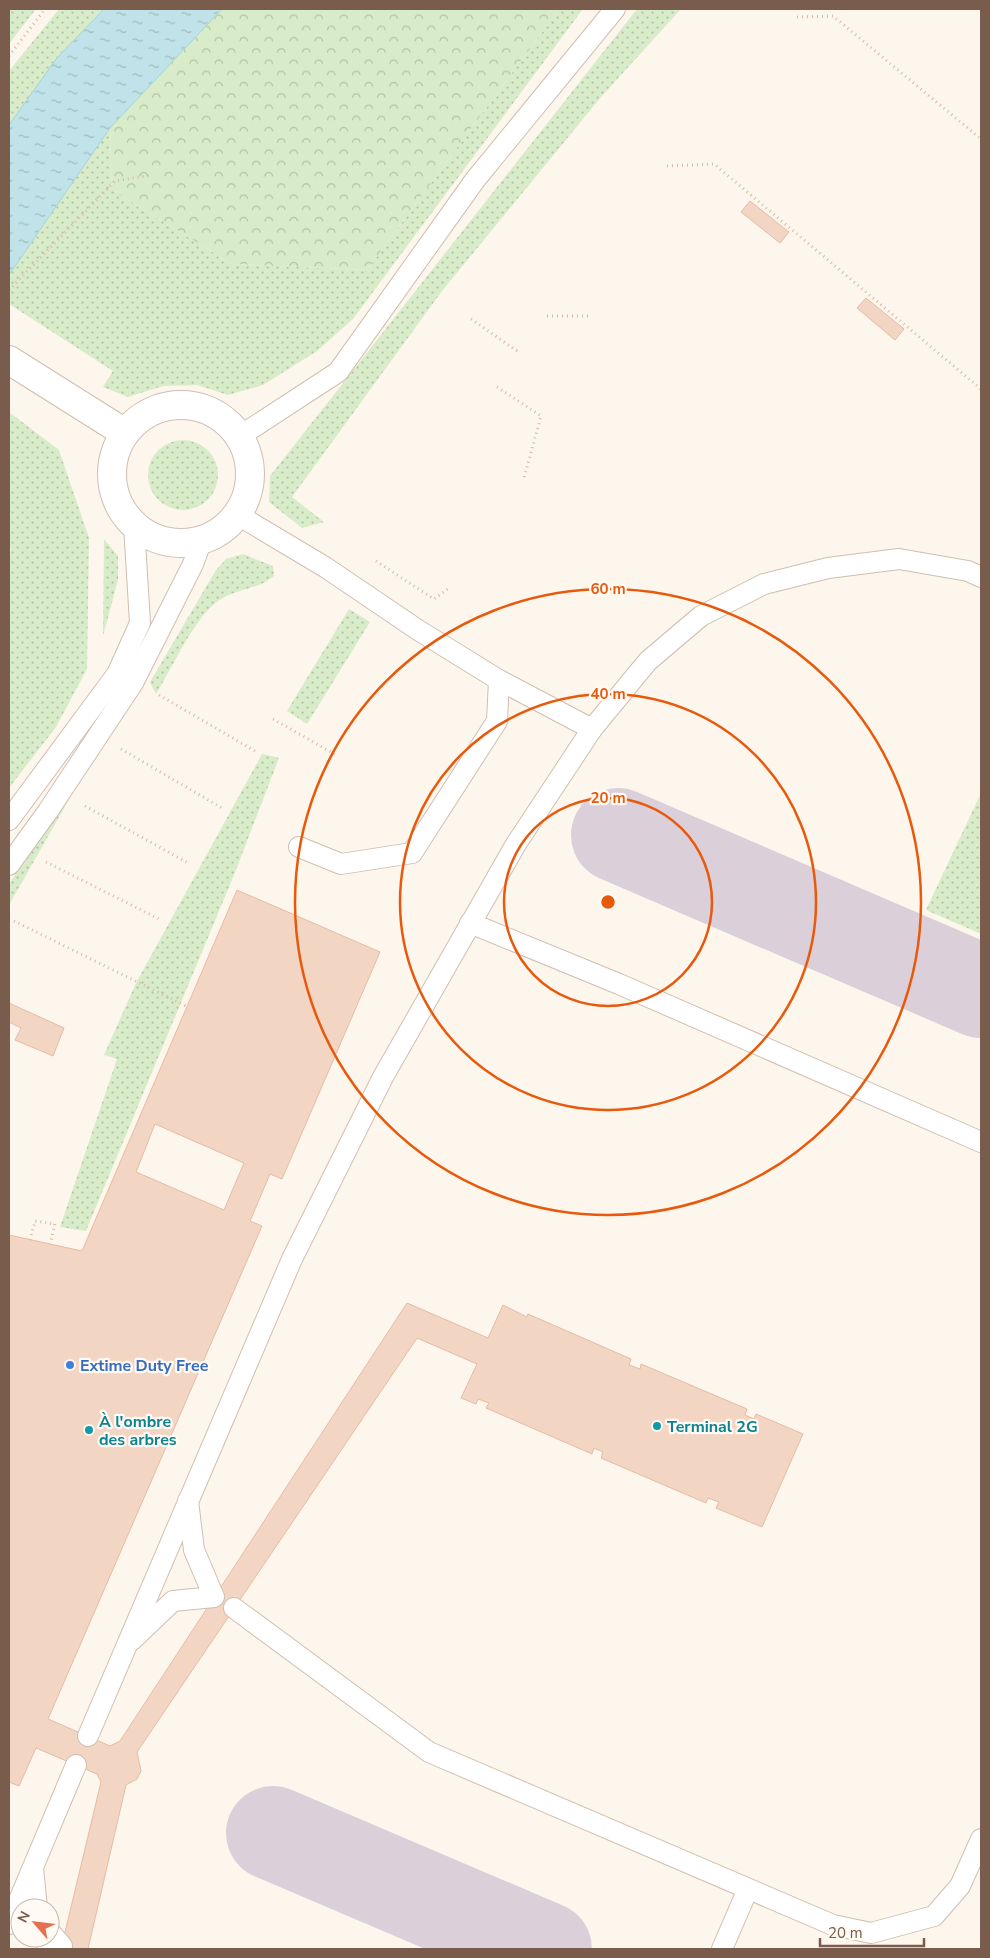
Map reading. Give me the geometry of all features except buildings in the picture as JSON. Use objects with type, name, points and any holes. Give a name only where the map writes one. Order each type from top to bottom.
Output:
[{"type":"street","points":[[9,360],[125,433]]},
{"type":"street","points":[[183,404],[205,408],[225,420],[240,436],[248,455],[251,476],[247,496],[238,514],[222,530],[202,540],[184,544],[166,542],[149,536],[134,525],[122,510],[114,491],[112,471],[116,451],[125,433],[141,418],[161,408],[183,404]]},
{"type":"lane","points":[[240,436],[338,372],[475,180],[615,9]]},
{"type":"lane","points":[[238,514],[499,680],[592,729]]},
{"type":"lane","points":[[9,820],[117,674],[140,623],[134,525]]},
{"type":"lane","points":[[9,865],[48,812],[133,683],[193,564],[202,540]]},
{"type":"lane","points":[[88,1736],[292,1259],[383,1077],[516,844],[592,729],[648,661],[701,616],[764,584],[828,568],[899,559],[968,571],[981,577]]},
{"type":"lane","points":[[299,846],[341,864],[412,853],[497,720],[499,680]]},
{"type":"lane","points":[[470,923],[619,984],[981,1142]]},
{"type":"lane","points":[[126,1646],[172,1601],[214,1597],[194,1550],[188,1499]]},
{"type":"lane","points":[[234,1608],[429,1752],[833,1925],[871,1933],[934,1916],[960,1886],[981,1839]]},
{"type":"lane","points":[[9,1924],[76,1765]]},
{"type":"lane","points":[[33,1866],[36,1898]]},
{"type":"lane","points":[[722,1949],[748,1889]]},
{"type":"path","points":[[9,56],[46,9]]},
{"type":"path","points":[[798,17],[833,16],[981,139]]},
{"type":"path","points":[[667,166],[714,164],[981,389]]},
{"type":"path","points":[[9,290],[115,181],[151,175]]},
{"type":"path","points":[[547,316],[591,316]]},
{"type":"path","points":[[471,319],[520,352]]},
{"type":"path","points":[[497,387],[541,416],[524,478]]},
{"type":"path","points":[[376,561],[434,598],[448,589]]},
{"type":"path","points":[[133,683],[167,699],[255,751]]},
{"type":"path","points":[[273,719],[338,756]]},
{"type":"path","points":[[113,744],[222,808]]},
{"type":"path","points":[[79,802],[190,864]]},
{"type":"path","points":[[46,862],[160,919]]},
{"type":"path","points":[[14,921],[186,1006]]},
{"type":"path","points":[[30,1240],[35,1221],[55,1224],[50,1244]]},
{"type":"green space","points":[[9,9],[36,9],[9,44]]},
{"type":"green space","points":[[59,9],[104,9],[56,59],[9,125],[9,71]]},
{"type":"green space","points":[[222,9],[559,9],[367,270],[232,264],[112,190],[110,128]]},
{"type":"green space","points":[[559,9],[583,9],[353,319],[317,351],[263,385],[228,395],[197,385],[163,386],[128,397],[103,387],[113,371],[9,304],[9,275],[110,128],[112,190],[232,264],[367,270]]},
{"type":"green space","points":[[637,9],[681,9],[601,97],[442,291],[292,497],[324,522],[302,528],[269,502],[270,476]]},
{"type":"green space","points":[[9,412],[59,450],[89,538],[87,669],[56,727],[9,788],[9,553],[11,550],[9,546]]},
{"type":"green space","points":[[183,440],[196,443],[208,450],[215,462],[218,475],[215,488],[208,500],[196,507],[183,510],[170,507],[158,500],[151,488],[148,475],[151,462],[158,450],[170,443]]},
{"type":"green space","points":[[104,539],[118,556],[118,580],[103,636]]},
{"type":"green space","points":[[243,554],[273,566],[274,576],[261,584],[225,597],[209,609],[192,631],[156,694],[150,682],[216,570],[226,559]]},
{"type":"green space","points":[[349,609],[370,622],[307,724],[287,711]]},
{"type":"green space","points":[[262,754],[279,758],[234,875],[86,1231],[60,1227],[117,1059],[104,1055],[136,983]]},
{"type":"green space","points":[[981,793],[981,934],[926,910]]},
{"type":"green space","points":[[71,796],[9,905],[9,884]]},
{"type":"water","points":[[104,9],[222,9],[110,128],[9,275],[9,125],[56,59]]},
{"type":"taxiway","points":[[618,835],[981,991]]},
{"type":"taxiway","points":[[273,1833],[545,1949]]},
{"type":"place","name":"Extime Duty Free","points":[[70,1365]]},
{"type":"place","name":"Terminal 2G","points":[[657,1426]]},
{"type":"place","name":"À l'ombre des arbres","points":[[89,1430]]}]
